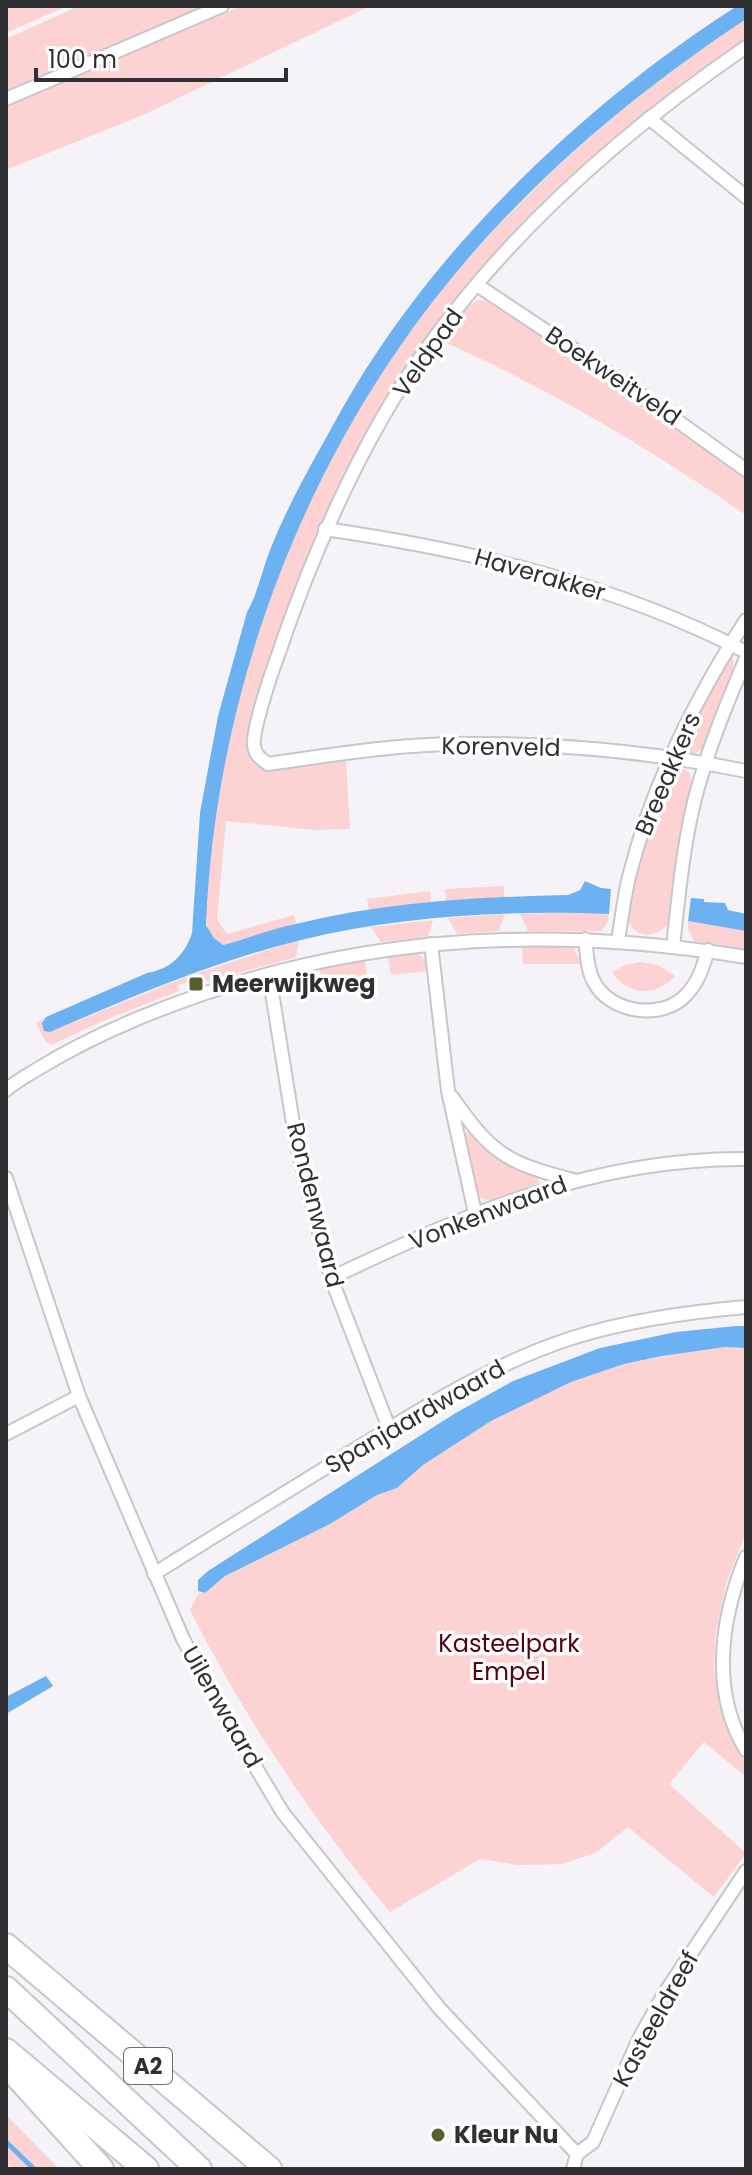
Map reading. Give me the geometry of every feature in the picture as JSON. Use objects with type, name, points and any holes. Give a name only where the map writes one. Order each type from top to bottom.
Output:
[{"type":"highway","name":"A2","points":[[6,1946],[269,2169]]},
{"type":"highway","name":"A2","points":[[6,1989],[199,2169]]},
{"type":"highway","points":[[6,2051],[146,2169]]},
{"type":"highway","points":[[6,2063],[101,2169]]},
{"type":"street","points":[[6,99],[222,6]]},
{"type":"street","name":"Veldpad","points":[[257,756],[253,743],[272,673],[299,592],[325,529],[390,406],[444,327],[524,232],[589,169],[649,118],[746,47]]},
{"type":"street","points":[[649,118],[746,197]]},
{"type":"street","name":"Boekweitveld","points":[[477,285],[623,382],[746,470]]},
{"type":"street","name":"Haverakker","points":[[325,529],[416,542],[517,565],[622,599],[730,644],[746,655]]},
{"type":"street","name":"Breeakkers","points":[[618,940],[630,874],[651,805],[671,757],[730,644],[746,620]]},
{"type":"street","name":"Breeakkers","points":[[673,947],[692,811],[706,763],[746,655]]},
{"type":"street","name":"Korenveld","points":[[257,756],[268,764],[367,750],[461,744],[595,748],[671,757],[746,771]]},
{"type":"street","points":[[6,1090],[88,1039],[199,993],[312,962],[431,944],[515,938],[618,940],[746,957]]},
{"type":"street","points":[[585,939],[594,983],[604,995],[618,1005],[647,1011],[662,1009],[685,997],[700,975],[708,950]]},
{"type":"street","points":[[431,944],[448,1091],[475,1213]]},
{"type":"street","name":"Rondenwaard","points":[[269,974],[296,1142],[331,1278],[389,1428]]},
{"type":"street","points":[[448,1091],[475,1130],[503,1156],[535,1170],[573,1180]]},
{"type":"street","name":"Vonkenwaard","points":[[331,1278],[475,1213],[573,1180],[649,1166],[746,1159]]},
{"type":"street","name":"Uilenwaard","points":[[6,1178],[79,1396],[154,1574],[190,1652],[283,1813],[440,2009],[577,2154]]},
{"type":"street","name":"Spanjaardwaard","points":[[154,1574],[389,1428],[502,1366],[573,1338],[676,1314],[746,1307]]},
{"type":"street","points":[[6,1434],[79,1396]]},
{"type":"street","points":[[746,1557],[726,1621],[722,1655],[729,1711],[746,1750]]},
{"type":"street","name":"Kasteeldreef","points":[[573,2169],[577,2154],[593,2142],[639,2039],[664,1994],[746,1871]]},
{"type":"green space","points":[[6,6],[67,6],[6,33]]},
{"type":"green space","points":[[79,6],[210,6],[6,93],[6,39]]},
{"type":"green space","points":[[242,6],[370,6],[141,116],[6,170],[6,106]]},
{"type":"green space","points":[[746,19],[746,41],[642,116],[555,193],[474,279],[413,362],[347,473],[309,550],[274,644],[246,747],[251,760],[263,769],[346,760],[350,829],[314,830],[226,821],[217,919],[227,934],[294,915],[296,923],[223,945],[214,938],[208,927],[206,906],[215,823],[229,741],[271,597],[299,527],[332,459],[410,331],[488,237],[592,136],[667,75]]},
{"type":"green space","points":[[478,300],[486,301],[603,377],[746,479],[746,515],[598,421],[442,341],[467,307]]},
{"type":"green space","points":[[730,656],[733,657],[734,674],[705,746],[693,755],[682,753],[697,718]]},
{"type":"green space","points":[[675,765],[689,772],[693,784],[671,917],[661,930],[640,933],[630,923],[629,903],[653,816]]},
{"type":"green space","points":[[504,886],[504,897],[446,901],[445,889]]},
{"type":"green space","points":[[430,891],[431,902],[369,910],[367,899]]},
{"type":"green space","points":[[505,914],[499,931],[457,934],[448,918]]},
{"type":"green space","points":[[520,914],[609,914],[608,921],[602,931],[528,931]]},
{"type":"green space","points":[[433,920],[428,937],[381,942],[371,927]]},
{"type":"green space","points":[[688,921],[746,931],[746,949],[694,941]]},
{"type":"green space","points":[[299,940],[296,957],[206,982],[204,977],[178,985],[179,991],[51,1045],[45,1041],[36,1023],[46,1017],[42,1021],[50,1032],[186,977]]},
{"type":"green space","points":[[522,946],[573,946],[581,964],[523,964]]},
{"type":"green space","points":[[418,954],[425,960],[427,971],[391,975],[388,957]]},
{"type":"green space","points":[[365,960],[367,979],[323,987],[319,968]]},
{"type":"green space","points":[[641,962],[658,965],[675,976],[660,988],[642,991],[626,986],[612,972]]},
{"type":"green space","points":[[465,1132],[500,1160],[538,1176],[539,1183],[491,1200],[482,1199],[476,1192]]},
{"type":"green space","name":"Kasteelpark Empel","points":[[725,1347],[746,1348],[746,1533],[728,1578],[721,1606],[714,1669],[722,1715],[746,1765],[746,1777],[704,1742],[669,1784],[746,1853],[714,1897],[628,1827],[597,1852],[563,1864],[517,1865],[480,1859],[390,1912],[307,1804],[233,1690],[190,1610],[199,1593],[205,1593],[225,1576],[330,1524],[377,1495],[397,1488],[423,1465],[491,1421],[571,1382],[624,1364]]},
{"type":"green space","points":[[6,2115],[59,2169],[12,2169],[6,2163]]},
{"type":"water","points":[[737,6],[746,6],[746,19],[629,105],[520,202],[455,274],[402,344],[354,419],[313,498],[278,580],[249,664],[228,750],[213,838],[206,925],[223,945],[290,925],[399,905],[568,895],[580,890],[585,881],[611,889],[609,914],[454,916],[338,932],[237,958],[142,993],[50,1032],[44,1031],[42,1023],[46,1017],[163,968],[176,960],[189,941],[200,813],[218,716],[247,612],[270,550],[295,496],[378,350],[420,292],[466,237],[568,135],[623,88]]},
{"type":"water","points":[[691,898],[725,903],[728,910],[746,914],[746,931],[688,921]]},
{"type":"water","points":[[746,1326],[746,1348],[725,1347],[662,1356],[624,1364],[571,1382],[491,1421],[423,1465],[397,1488],[377,1495],[330,1524],[225,1576],[205,1593],[198,1591],[198,1580],[208,1571],[454,1414],[513,1381],[600,1348],[676,1332]]},
{"type":"water","points":[[46,1676],[53,1686],[6,1714],[6,1697]]},
{"type":"waterway","points":[[6,2142],[34,2169]]},
{"type":"place","name":"Meerwijkweg","points":[[196,984]]},
{"type":"place","name":"Kleur Nu","points":[[438,2135]]}]
